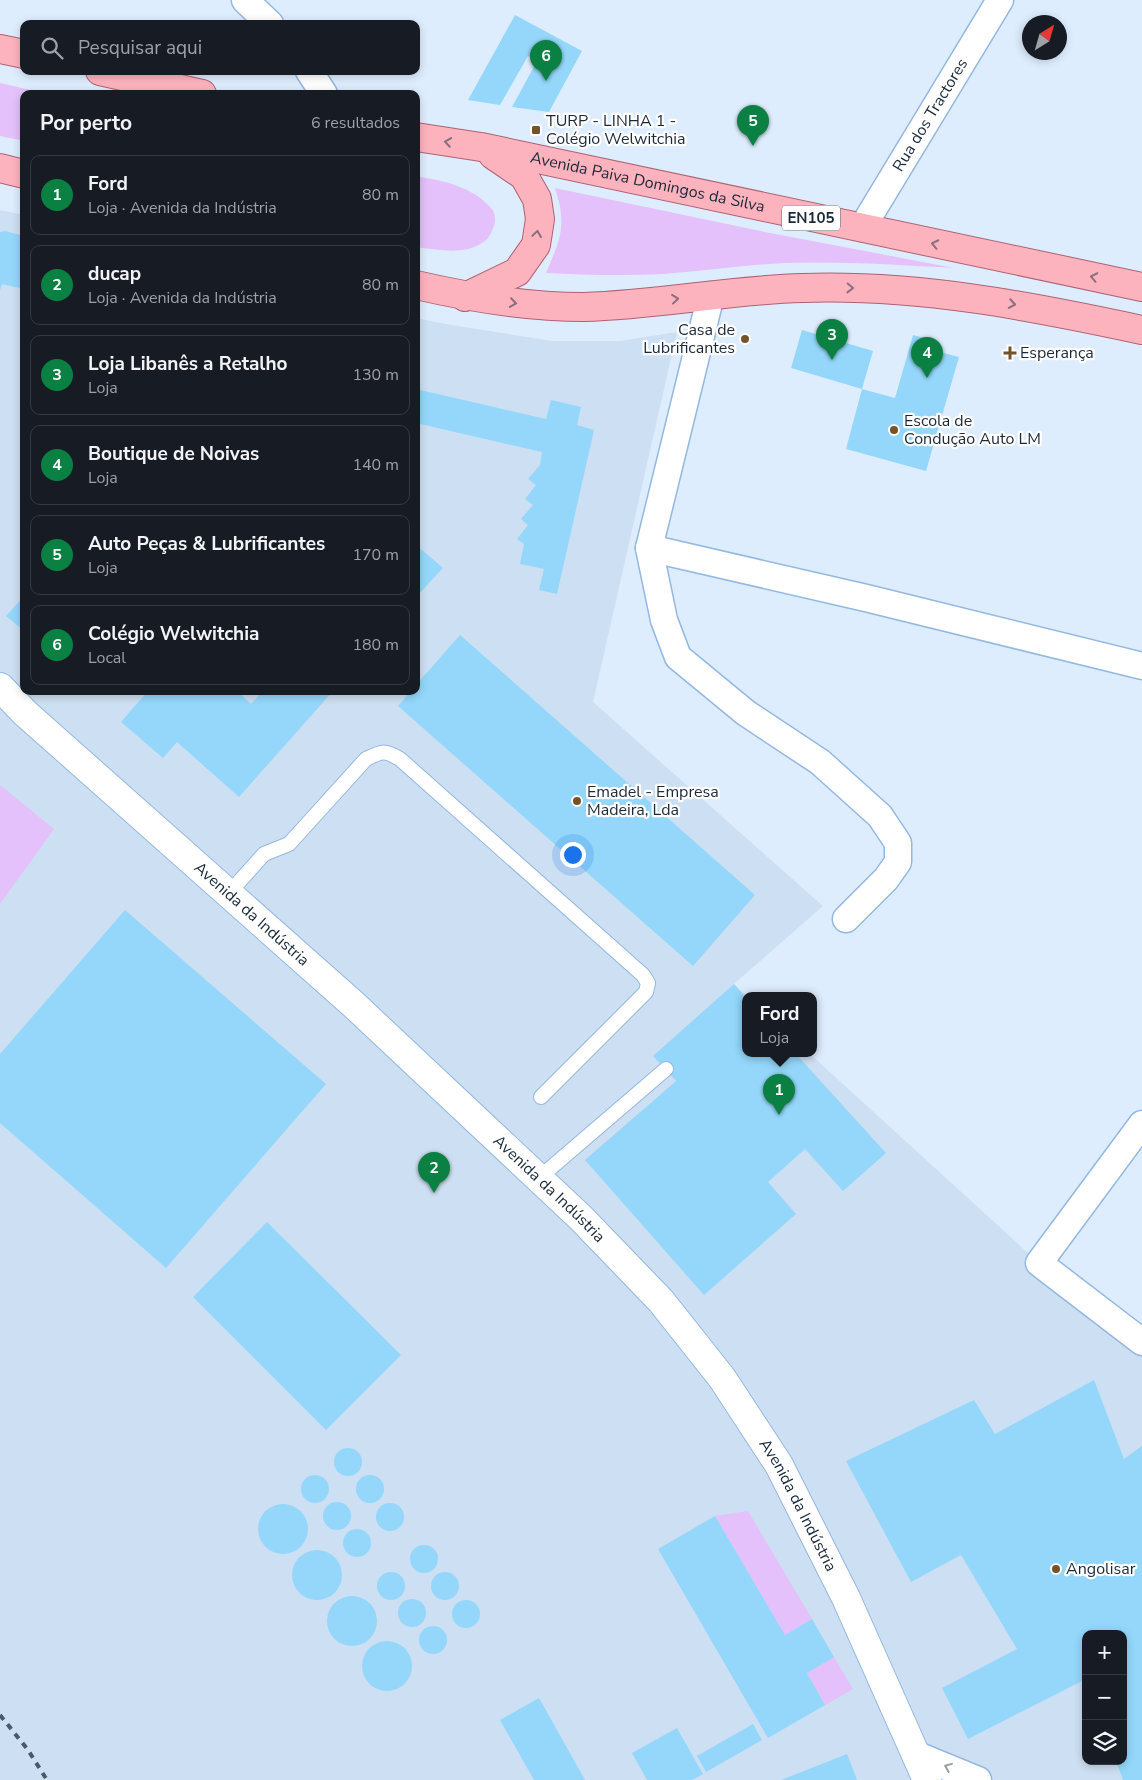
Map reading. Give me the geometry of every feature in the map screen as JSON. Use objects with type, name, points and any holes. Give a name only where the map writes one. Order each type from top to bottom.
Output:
[{"type":"main road","points":[[0,49],[20,53]]},
{"type":"main road","points":[[118,75],[184,90]]},
{"type":"main road","name":"Avenida Paiva Domingos da Silva","points":[[420,138],[481,147],[1142,287]]},
{"type":"main road","points":[[465,296],[517,272],[536,245],[540,219],[536,198],[524,176],[481,147]]},
{"type":"main road","points":[[0,168],[20,173]]},
{"type":"main road","points":[[420,286],[465,296],[530,305],[585,307],[802,288],[881,288],[980,299],[1055,311],[1142,330]]},
{"type":"street","points":[[245,0],[266,20]]},
{"type":"street","name":"Rua dos Tractores","points":[[862,228],[1000,0]]},
{"type":"street","points":[[312,75],[321,90]]},
{"type":"street","points":[[712,295],[648,548],[664,620],[678,657],[746,713],[820,762],[880,816],[898,842],[898,862],[886,879],[846,919]]},
{"type":"street","points":[[648,548],[866,598],[1142,666]]},
{"type":"street","name":"Avenida da Indústria","points":[[0,687],[25,713],[353,1004],[581,1218],[661,1301],[722,1378],[779,1465],[846,1598],[927,1780]]},
{"type":"street","name":"Avenida da Indústria","points":[[0,695],[25,713]]},
{"type":"street","points":[[1142,1124],[1039,1263],[1142,1342]]},
{"type":"street","points":[[917,1755],[978,1780]]},
{"type":"lane","points":[[229,893],[264,854],[289,844],[366,759],[388,752],[400,759],[643,975],[648,983],[646,992],[541,1097]]},
{"type":"lane","points":[[539,1178],[666,1069]]},
{"type":"shaded area","points":[[0,83],[31,90],[20,90],[20,140],[0,136]]},
{"type":"shaded area","points":[[420,177],[467,190],[484,201],[494,213],[495,222],[490,235],[479,245],[462,250],[420,247]]},
{"type":"shaded area","points":[[555,188],[765,232],[954,268],[805,263],[769,264],[648,275],[546,273],[561,231],[561,212]]},
{"type":"shaded area","points":[[0,210],[20,214],[20,695],[420,695],[420,319],[552,341],[620,341],[677,332],[593,702],[823,906],[734,984],[743,992],[742,1057],[813,1057],[1039,1263],[1142,1342],[1142,1780],[0,1780]]},
{"type":"shaded area","points":[[0,785],[54,829],[0,904]]},
{"type":"shaded area","points":[[748,1511],[812,1619],[785,1635],[715,1516]]},
{"type":"shaded area","points":[[834,1657],[853,1689],[825,1705],[807,1673]]},
{"type":"building","points":[[515,15],[582,51],[549,112],[512,107],[537,61],[528,56],[500,105],[468,100]]},
{"type":"building","points":[[5,231],[20,235],[20,288],[2,284],[0,290],[0,232]]},
{"type":"building","points":[[802,330],[873,351],[862,389],[791,368]]},
{"type":"building","name":"Escola de Condução Auto LM","points":[[913,335],[939,342],[936,351],[959,357],[926,471],[846,449],[862,389],[895,398]]},
{"type":"building","points":[[420,390],[546,419],[551,400],[581,407],[577,425],[594,430],[557,594],[539,590],[544,569],[520,564],[524,544],[517,539],[528,525],[521,519],[533,505],[525,499],[536,485],[528,479],[540,465],[542,452],[420,424]]},
{"type":"building","points":[[420,548],[443,568],[420,593]]},
{"type":"building","points":[[20,600],[20,628],[6,616]]},
{"type":"building","name":"Emadel - Empresa Madeira, Lda","points":[[460,635],[755,895],[693,966],[398,706],[408,695],[420,695],[420,680]]},
{"type":"building","points":[[145,695],[241,695],[251,704],[259,695],[329,695],[239,797],[177,742],[163,758],[121,722]]},
{"type":"building","points":[[125,910],[326,1084],[166,1268],[0,1123],[0,1054]]},
{"type":"building","points":[[734,984],[742,993],[742,1057],[799,1057],[886,1153],[843,1191],[805,1149],[768,1182],[796,1214],[704,1295],[585,1160],[676,1081],[653,1056]]},
{"type":"building","points":[[267,1222],[401,1355],[326,1430],[193,1297]]},
{"type":"building","name":"Angolisar","points":[[1094,1380],[1124,1459],[1142,1446],[1142,1780],[1123,1780],[1117,1765],[1127,1765],[1127,1630],[1082,1630],[1082,1681],[968,1739],[942,1688],[1017,1649],[961,1555],[911,1582],[846,1461],[974,1400],[995,1434]]},
{"type":"building","points":[[348,1448],[358,1452],[362,1462],[358,1472],[348,1476],[338,1472],[334,1462],[338,1452]]},
{"type":"building","points":[[315,1475],[325,1479],[329,1489],[325,1499],[315,1503],[305,1499],[301,1489],[305,1479]]},
{"type":"building","points":[[370,1475],[380,1479],[384,1489],[380,1499],[370,1503],[360,1499],[356,1489],[360,1479]]},
{"type":"building","points":[[337,1502],[347,1506],[351,1516],[347,1526],[337,1530],[327,1526],[323,1516],[327,1506]]},
{"type":"building","points":[[390,1503],[400,1507],[404,1517],[400,1527],[390,1531],[380,1527],[376,1517],[380,1507]]},
{"type":"building","points":[[288,1504],[301,1511],[307,1519],[307,1539],[301,1547],[293,1553],[278,1554],[265,1547],[259,1539],[258,1524],[265,1511],[273,1505]]},
{"type":"building","points":[[715,1516],[785,1635],[812,1619],[834,1657],[807,1673],[825,1705],[768,1738],[658,1549]]},
{"type":"building","points":[[357,1529],[367,1533],[371,1543],[367,1553],[357,1557],[347,1553],[343,1543],[347,1533]]},
{"type":"building","points":[[424,1545],[434,1549],[438,1559],[434,1569],[424,1573],[414,1569],[410,1559],[414,1549]]},
{"type":"building","points":[[322,1550],[335,1557],[341,1565],[341,1585],[335,1593],[327,1599],[312,1600],[299,1593],[293,1585],[292,1570],[299,1557],[307,1551]]},
{"type":"building","points":[[391,1572],[401,1576],[405,1586],[401,1596],[391,1600],[381,1596],[377,1586],[381,1576]]},
{"type":"building","points":[[445,1572],[455,1576],[459,1586],[455,1596],[445,1600],[435,1596],[431,1586],[435,1576]]},
{"type":"building","points":[[347,1596],[357,1596],[370,1603],[377,1616],[377,1626],[370,1639],[357,1646],[347,1646],[338,1642],[331,1635],[327,1626],[327,1616],[331,1607],[338,1600]]},
{"type":"building","points":[[412,1599],[422,1603],[426,1613],[422,1623],[412,1627],[402,1623],[398,1613],[402,1603]]},
{"type":"building","points":[[466,1600],[476,1604],[480,1614],[476,1624],[466,1628],[456,1624],[452,1614],[456,1604]]},
{"type":"building","points":[[433,1626],[443,1630],[447,1640],[443,1650],[433,1654],[423,1650],[419,1640],[423,1630]]},
{"type":"building","points":[[382,1641],[392,1641],[405,1648],[412,1661],[412,1671],[405,1684],[392,1691],[382,1691],[373,1687],[366,1680],[362,1671],[362,1661],[366,1652],[373,1645]]},
{"type":"building","points":[[539,1698],[585,1780],[534,1780],[500,1720]]},
{"type":"building","points":[[753,1724],[762,1740],[706,1772],[697,1756]]},
{"type":"building","points":[[677,1728],[703,1774],[692,1780],[647,1780],[632,1753]]},
{"type":"building","points":[[847,1754],[857,1780],[781,1780]]},
{"type":"railway","points":[[0,1715],[28,1750],[47,1780]]},
{"type":"place","name":"Colégio Welwitchia","points":[[546,81]]},
{"type":"place","name":"TURP - LINHA 1 - Colégio Welwitchia","points":[[536,130]]},
{"type":"place","name":"Auto Peças & Lubrificantes","points":[[753,146]]},
{"type":"place","name":"Casa de Lubrificantes","points":[[745,339]]},
{"type":"place","name":"Esperança","points":[[1010,353]]},
{"type":"place","name":"Loja Libanês a Retalho","points":[[832,360]]},
{"type":"place","name":"Boutique de Noivas","points":[[927,378]]},
{"type":"place","name":"Escola de Condução Auto LM","points":[[894,430]]},
{"type":"place","name":"Emadel - Empresa Madeira, Lda","points":[[577,801]]},
{"type":"place","name":"Ford","points":[[779,1115]]},
{"type":"place","name":"ducap","points":[[434,1193]]},
{"type":"place","name":"Angolisar","points":[[1056,1569]]}]
